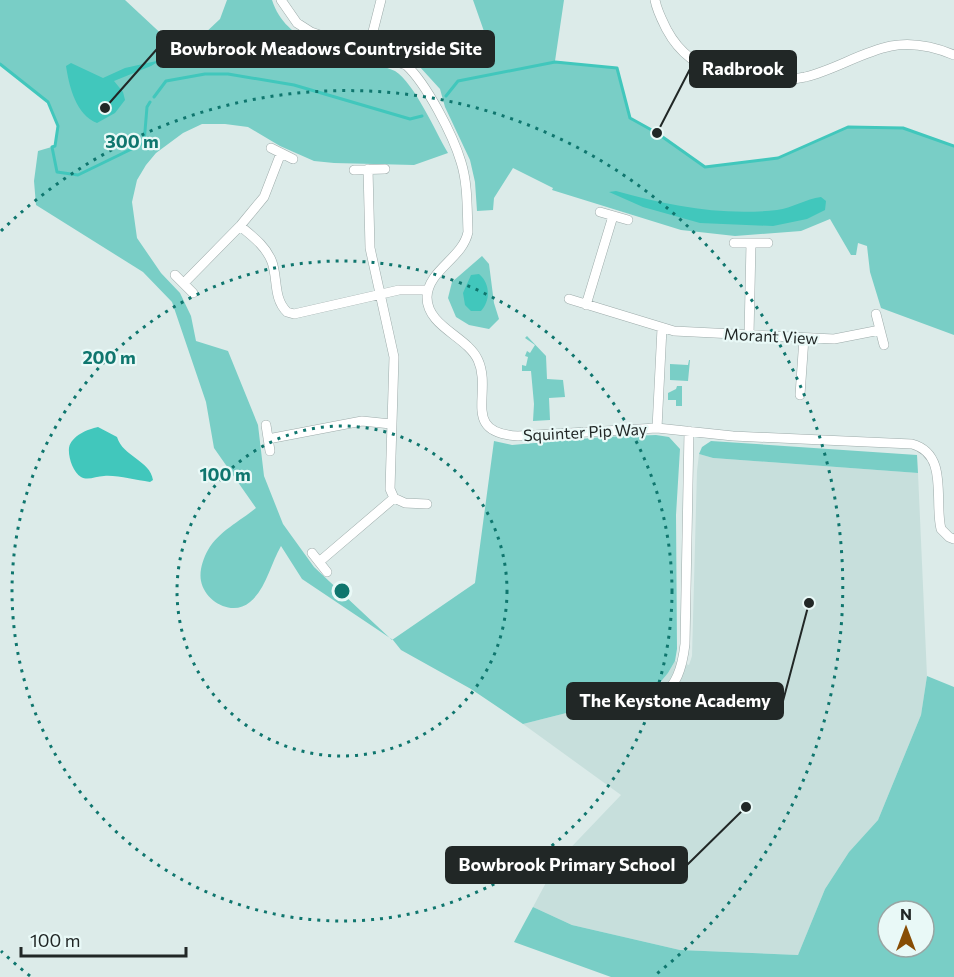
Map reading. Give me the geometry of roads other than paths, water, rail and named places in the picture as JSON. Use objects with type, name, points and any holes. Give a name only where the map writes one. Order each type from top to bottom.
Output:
[{"type":"street","points":[[240,226],[259,242],[267,253],[272,263],[281,307],[294,314],[399,290],[428,290],[438,273],[466,241],[467,217],[461,163],[418,76],[406,64],[311,32],[297,23],[281,0]]},
{"type":"street","points":[[368,51],[381,0]]},
{"type":"street","points":[[656,0],[659,15],[680,48],[704,68],[723,76],[741,79],[804,77],[892,45],[910,44],[943,50],[954,55]]},
{"type":"street","points":[[271,148],[293,159]]},
{"type":"street","points":[[183,283],[240,226],[264,197],[281,153]]},
{"type":"street","points":[[369,169],[370,248],[394,357],[390,489],[393,498],[405,503],[427,504]]},
{"type":"street","points":[[354,170],[385,169]]},
{"type":"street","points":[[600,212],[628,220]]},
{"type":"street","points":[[586,305],[613,216]]},
{"type":"street","points":[[734,243],[768,243]]},
{"type":"street","points":[[749,335],[751,243]]},
{"type":"street","points":[[175,275],[193,293]]},
{"type":"street","name":"Squinter Pip Way","points":[[428,290],[427,299],[434,317],[472,350],[477,358],[482,370],[481,413],[484,421],[492,430],[501,435],[657,428],[733,436],[918,446],[934,462],[937,471],[939,523],[944,534],[954,539]]},
{"type":"street","name":"Morant View","points":[[569,299],[674,331],[834,339],[880,330]]},
{"type":"street","points":[[876,314],[884,345]]},
{"type":"street","points":[[657,428],[662,328]]},
{"type":"street","points":[[800,395],[804,338]]},
{"type":"street","points":[[268,439],[362,422],[391,424]]},
{"type":"street","points":[[266,425],[270,451]]},
{"type":"street","points":[[610,715],[638,708],[662,697],[670,688],[683,662],[689,431]]},
{"type":"street","points":[[319,562],[393,498]]},
{"type":"street","points":[[312,553],[327,572]]},
{"type":"waterway","points":[[446,96],[458,81],[555,62],[617,68],[630,118],[657,133],[705,167],[778,158],[848,127],[903,128],[954,146]]},
{"type":"waterway","points":[[0,64],[48,102],[58,126],[55,146],[52,147],[57,172],[78,175],[144,143],[147,107],[150,102]]},
{"type":"waterway","points":[[154,97],[166,81],[205,74],[228,74],[294,85],[410,119],[422,116]]},
{"type":"place","name":"Bowbrook Meadows Countryside Site","points":[[105,108]]},
{"type":"place","name":"Radbrook","points":[[657,133]]},
{"type":"place","name":"The Keystone Academy","points":[[809,603]]},
{"type":"place","name":"Bowbrook Primary School","points":[[746,807]]}]
